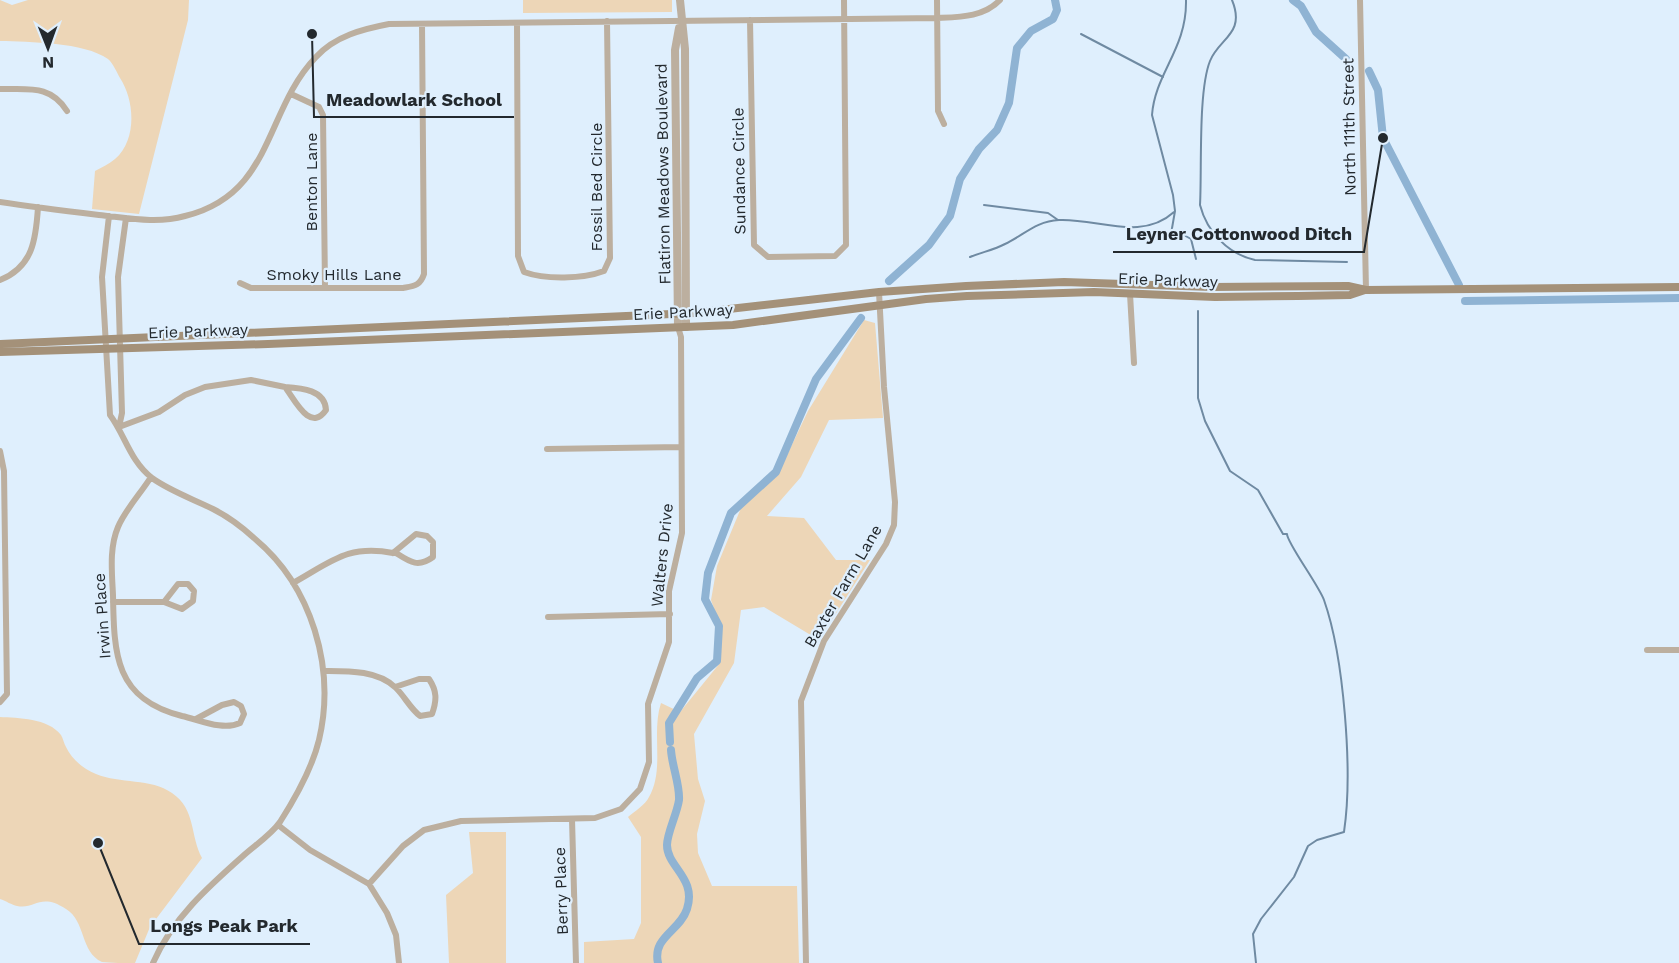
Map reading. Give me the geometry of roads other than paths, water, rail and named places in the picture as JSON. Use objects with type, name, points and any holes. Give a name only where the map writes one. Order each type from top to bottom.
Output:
[{"type":"main road","name":"Erie Parkway","points":[[0,344],[682,314],[731,311],[879,292],[1064,282],[1212,288],[1348,286],[1366,290],[1679,287]]},
{"type":"main road","name":"Erie Parkway","points":[[0,352],[733,325],[880,304],[998,295],[1308,296],[1350,295],[1366,290]]},
{"type":"street","name":"Flatiron Meadows Boulevard","points":[[680,0],[680,20],[675,51],[682,327]]},
{"type":"street","points":[[844,0],[844,18]]},
{"type":"street","points":[[938,0],[938,111],[944,124]]},
{"type":"street","points":[[0,202],[148,220],[185,216],[230,194],[250,175],[262,157],[291,94],[316,55],[341,38],[363,29],[389,24],[938,18],[972,15],[992,8],[1000,0]]},
{"type":"street","name":"North 111th Street","points":[[1360,0],[1366,290]]},
{"type":"street","name":"Sundance Circle","points":[[750,20],[754,245],[768,256],[835,256],[846,245],[844,18]]},
{"type":"street","name":"Fossil Bed Circle","points":[[517,22],[518,256],[524,272],[540,276],[592,275],[604,271],[610,258],[608,21]]},
{"type":"street","name":"Smoky Hills Lane","points":[[240,283],[251,288],[403,288],[415,286],[421,282],[424,274],[422,24]]},
{"type":"street","points":[[0,89],[44,91],[59,98],[67,111]]},
{"type":"street","name":"Benton Lane","points":[[291,94],[319,107],[324,115],[325,288]]},
{"type":"street","points":[[0,280],[10,276],[28,260],[36,235],[38,207]]},
{"type":"street","points":[[109,216],[102,277],[107,399],[110,415],[119,427],[125,446],[151,477],[217,511],[254,537],[271,553],[293,583],[311,616],[320,644],[324,671],[319,740],[299,790],[278,825],[181,916],[153,963]]},
{"type":"street","points":[[119,427],[122,413],[118,277],[126,218]]},
{"type":"street","name":"Baxter Farm Lane","points":[[806,963],[801,700],[824,641],[886,544],[894,525],[896,502],[884,387],[879,292]]},
{"type":"street","points":[[1130,294],[1134,363]]},
{"type":"street","name":"Walters Drive","points":[[369,884],[403,846],[424,830],[461,821],[609,816],[631,801],[640,789],[649,762],[648,704],[669,642],[669,591],[682,524],[682,327]]},
{"type":"street","points":[[119,427],[159,412],[185,395],[205,387],[251,381],[285,387],[318,394],[325,400],[326,410],[318,418],[306,416],[285,387]]},
{"type":"street","points":[[547,449],[681,447]]},
{"type":"street","points":[[0,451],[4,471],[7,694],[0,702]]},
{"type":"street","name":"Irwin Place","points":[[151,477],[118,526],[112,562],[115,651],[119,665],[131,687],[161,710],[196,719],[233,726],[240,723],[243,714],[241,706],[234,702],[222,705],[196,719]]},
{"type":"street","points":[[293,583],[347,552],[370,549],[393,553],[414,564],[424,564],[433,557],[433,542],[427,537],[416,534],[393,553]]},
{"type":"street","points":[[113,602],[164,602],[176,608],[188,607],[193,601],[194,591],[188,584],[178,584],[164,602]]},
{"type":"street","points":[[548,617],[670,614]]},
{"type":"street","points":[[1647,650],[1679,650]]},
{"type":"street","points":[[324,671],[358,671],[395,687],[412,710],[420,716],[432,714],[436,702],[435,688],[429,679],[395,687]]},
{"type":"street","name":"Berry Place","points":[[572,819],[576,963]]},
{"type":"street","points":[[278,825],[310,850],[369,884],[387,913],[396,935],[399,963]]},
{"type":"waterway","points":[[889,281],[929,245],[950,216],[960,179],[979,149],[997,130],[1009,103],[1017,48],[1031,31],[1053,19],[1057,10],[1055,0]]},
{"type":"waterway","points":[[1186,0],[1182,33],[1159,86],[1152,115],[1173,195],[1175,211],[1171,234],[1182,234],[1191,239],[1196,259]]},
{"type":"waterway","points":[[1232,0],[1236,21],[1234,28],[1214,53],[1206,74],[1201,131],[1200,205],[1203,215],[1213,233],[1228,247],[1245,257],[1255,260],[1347,262]]},
{"type":"waterway","points":[[1293,0],[1301,6],[1316,32],[1346,59]]},
{"type":"waterway","points":[[1081,34],[1163,77]]},
{"type":"waterway","points":[[1369,71],[1378,90],[1383,138],[1459,285]]},
{"type":"waterway","points":[[984,205],[1048,213],[1058,220]]},
{"type":"waterway","points":[[970,257],[1001,246],[1051,221],[1073,220],[1118,226],[1147,226],[1161,221],[1174,212]]},
{"type":"waterway","points":[[1465,301],[1679,298]]},
{"type":"waterway","points":[[1198,311],[1198,398],[1205,421],[1230,471],[1258,490],[1321,593],[1337,652],[1345,715],[1347,807],[1344,832],[1317,840],[1308,846],[1294,877],[1261,919],[1253,934],[1256,963]]},
{"type":"waterway","points":[[670,742],[669,723],[697,678],[717,661],[719,626],[705,599],[708,573],[731,513],[776,472],[816,379],[861,318]]},
{"type":"waterway","points":[[658,963],[659,947],[683,917],[689,898],[685,881],[668,853],[667,845],[679,800],[671,750]]},
{"type":"place","name":"Meadowlark School","points":[[312,34]]},
{"type":"place","name":"Leyner Cottonwood Ditch","points":[[1383,138]]},
{"type":"place","name":"Longs Peak Park","points":[[98,843]]}]
